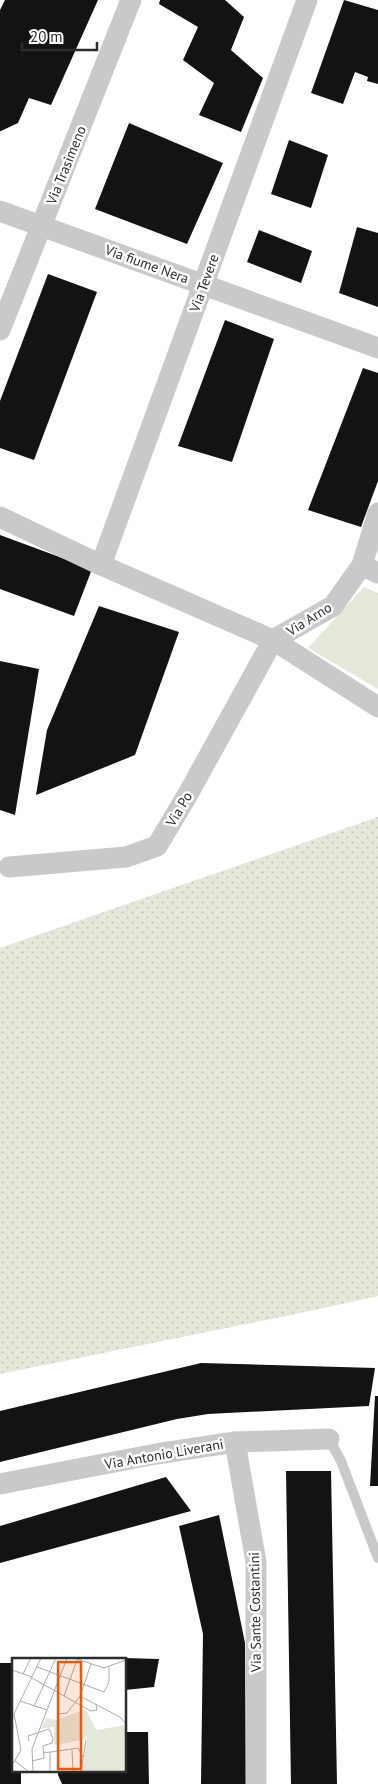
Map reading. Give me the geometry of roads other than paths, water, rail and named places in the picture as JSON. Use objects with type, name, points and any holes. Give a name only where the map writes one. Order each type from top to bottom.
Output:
[{"type":"street","name":"Via Trasimeno","points":[[0,330],[132,0]]},
{"type":"street","name":"Via Tevere","points":[[100,565],[307,0]]},
{"type":"street","name":"Via fiume Nera","points":[[0,211],[378,348]]},
{"type":"street","name":"Via Arno","points":[[274,640],[333,606],[370,569],[378,513]]},
{"type":"street","points":[[0,517],[100,565],[274,640],[378,707]]},
{"type":"street","name":"Via Po","points":[[9,867],[126,856],[157,846],[274,640]]},
{"type":"street","name":"Via Antonio Liverani","points":[[0,1484],[156,1454],[235,1442],[329,1439]]},
{"type":"street","name":"Via Sante Costantini","points":[[235,1442],[256,1562],[256,1784]]},
{"type":"lane","points":[[329,1439],[341,1461],[378,1558]]}]
